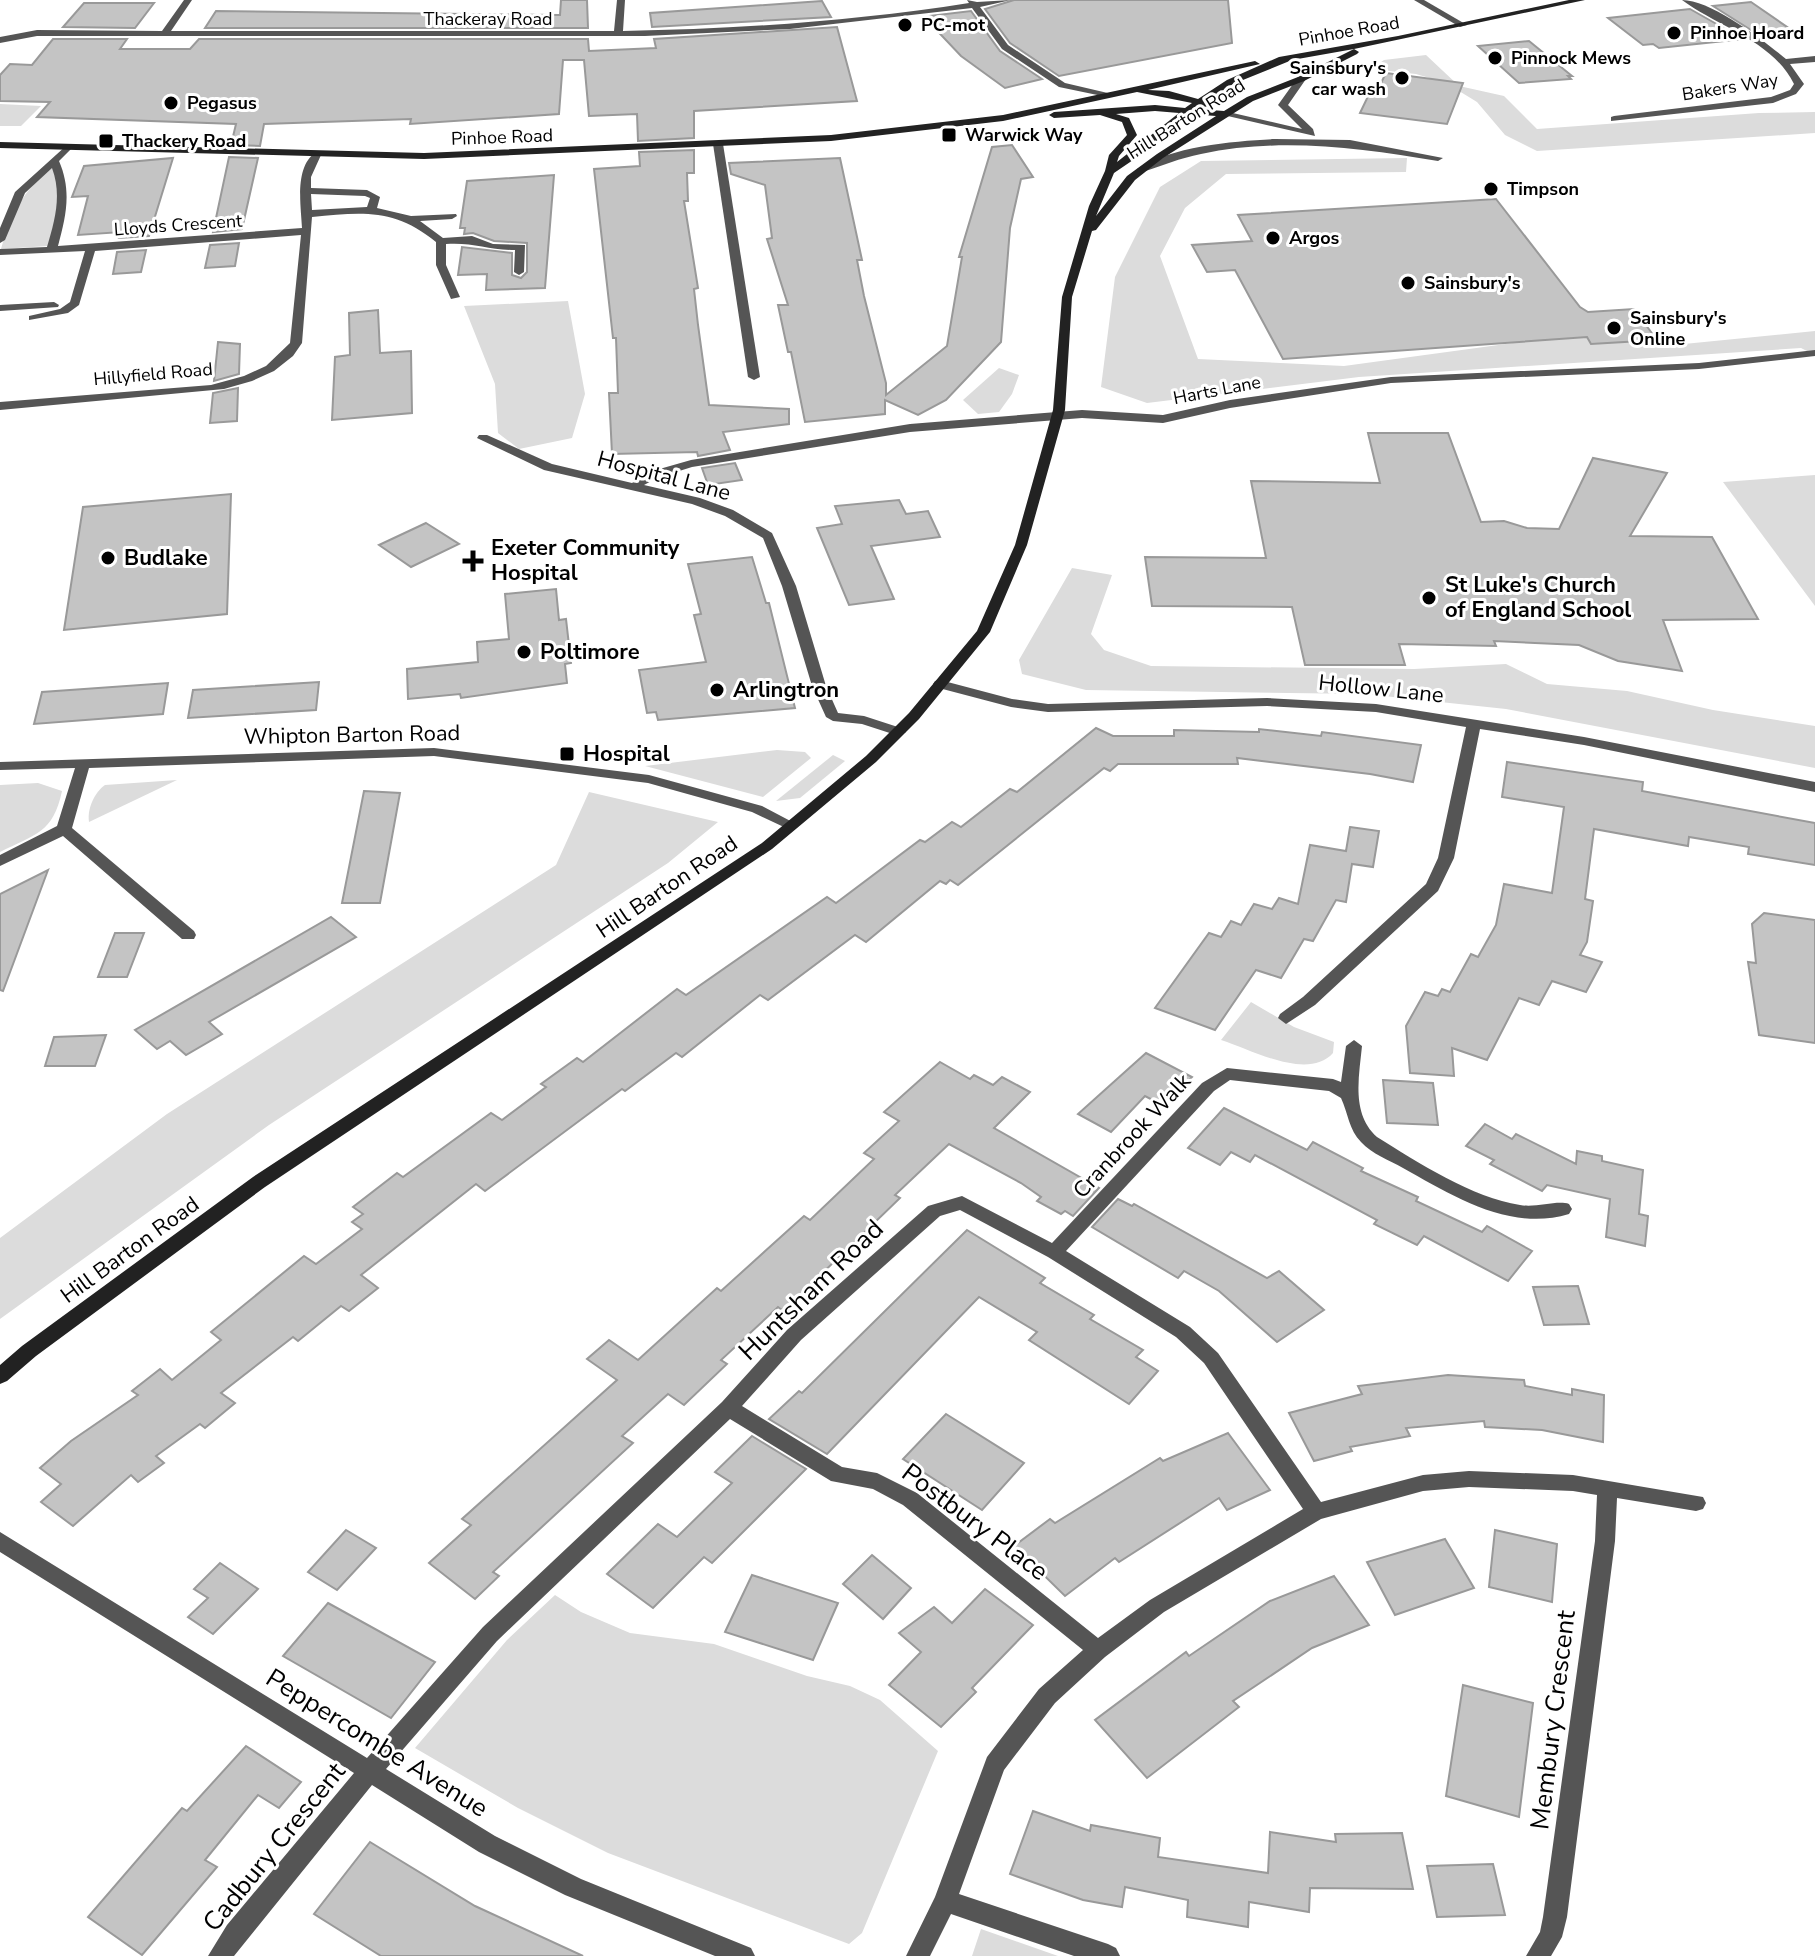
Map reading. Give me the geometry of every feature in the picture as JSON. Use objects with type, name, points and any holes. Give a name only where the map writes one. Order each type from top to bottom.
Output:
[{"type":"main road","name":"Pinhoe Road","points":[[1003,118],[1107,94],[1581,0]]},
{"type":"main road","name":"Hill Barton Road","points":[[1088,232],[1131,178],[1224,114],[1370,44]]},
{"type":"main road","name":"Hill Barton Road","points":[[0,1376],[29,1351],[259,1182],[767,846],[899,732],[983,632],[1021,545],[1058,416],[1067,297],[1094,206],[1110,171],[1230,82],[1289,58]]},
{"type":"main road","name":"Pinhoe Road","points":[[1122,91],[1169,94],[1202,102],[1224,114]]},
{"type":"main road","name":"Pinhoe Road","points":[[0,145],[424,156],[879,134],[1003,118],[1155,108],[1224,114]]},
{"type":"main road","name":"Pinhoe Road","points":[[1087,112],[1119,117],[1131,129],[1132,135],[1114,155],[1110,171]]},
{"type":"street","points":[[165,34],[188,0]]},
{"type":"street","points":[[618,34],[621,0]]},
{"type":"street","name":"Thackeray Road","points":[[0,40],[37,33],[618,34],[794,25],[1007,0]]},
{"type":"street","points":[[1418,0],[1463,25]]},
{"type":"street","name":"Bakers Way","points":[[1614,119],[1784,96],[1799,84],[1797,75],[1784,62],[1722,19],[1686,0]]},
{"type":"street","points":[[973,3],[1005,47],[1062,85],[1107,94]]},
{"type":"street","points":[[1784,62],[1815,59]]},
{"type":"street","points":[[1301,79],[1283,105],[1315,135]]},
{"type":"street","points":[[1062,85],[1066,104]]},
{"type":"street","points":[[1224,114],[1359,145],[1438,158]]},
{"type":"street","points":[[1142,169],[1174,156],[1260,140],[1359,145]]},
{"type":"street","points":[[718,144],[754,377]]},
{"type":"street","points":[[0,240],[20,192],[67,148]]},
{"type":"street","name":"Hillyfield Road","points":[[0,406],[211,388],[238,383],[270,370],[289,355],[296,343],[307,231],[306,177],[316,155]]},
{"type":"street","points":[[52,248],[62,212],[64,181],[54,161]]},
{"type":"street","points":[[305,191],[367,193],[375,197],[372,207]]},
{"type":"street","points":[[306,214],[372,207],[428,227],[441,241],[441,265],[455,297]]},
{"type":"street","points":[[407,218],[452,216]]},
{"type":"street","name":"Lloyds Crescent","points":[[0,252],[307,231]]},
{"type":"street","points":[[441,241],[472,239],[492,247],[521,247],[519,272]]},
{"type":"street","points":[[33,318],[64,311],[75,303],[91,248]]},
{"type":"street","points":[[0,308],[75,303]]},
{"type":"street","name":"Harts Lane","points":[[633,487],[653,475],[691,464],[836,438],[984,420],[1096,414],[1163,419],[1230,404],[1391,380],[1699,366],[1815,353]]},
{"type":"street","name":"Hospital Lane","points":[[483,438],[548,467],[665,492],[718,509],[768,536],[785,574],[819,686],[833,717],[864,720],[899,732]]},
{"type":"street","name":"Hollow Lane","points":[[940,684],[1011,703],[1048,708],[1322,703],[1474,722],[1815,787]]},
{"type":"street","points":[[1286,1018],[1309,1001],[1433,887],[1446,858],[1474,722]]},
{"type":"street","name":"Whipton Barton Road","points":[[0,766],[434,752],[649,779],[757,809],[791,825]]},
{"type":"street","points":[[0,861],[64,829],[83,764]]},
{"type":"street","points":[[64,829],[188,935]]},
{"type":"street","points":[[1354,1046],[1348,1094],[1359,1131],[1365,1139],[1490,1206],[1534,1215],[1563,1209]]},
{"type":"street","name":"Cranbrook Walk","points":[[1054,1252],[1208,1087],[1227,1074],[1318,1082],[1333,1085],[1348,1094]]},
{"type":"street","name":"Huntsham Road","points":[[370,1773],[490,1634],[729,1408],[794,1335],[934,1211],[962,1203],[1054,1252],[1183,1332],[1211,1358],[1316,1512]]},
{"type":"street","name":"Postbury Place","points":[[729,1408],[838,1475],[877,1481],[910,1499],[1098,1650]]},
{"type":"street","points":[[918,1956],[945,1901],[995,1764],[1047,1696],[1098,1650],[1157,1606],[1316,1512],[1423,1483],[1510,1478],[1607,1487],[1696,1503]]},
{"type":"street","name":"Membury Crescent","points":[[1538,1956],[1550,1937],[1555,1917],[1605,1541],[1607,1487]]},
{"type":"street","name":"Peppercombe Avenue","points":[[0,1541],[487,1844],[573,1887],[743,1956]]},
{"type":"street","name":"Cadbury Crescent","points":[[220,1956],[235,1933],[370,1773]]},
{"type":"street","points":[[945,1901],[1108,1956]]},
{"type":"shaded area","points":[[1426,55],[1459,86],[1504,96],[1537,129],[1759,113],[1815,112],[1815,133],[1537,151],[1505,135],[1477,102],[1446,83],[1416,74],[1371,69],[1384,60]]},
{"type":"shaded area","points":[[0,104],[41,106],[21,126],[0,126]]},
{"type":"shaded area","points":[[1407,158],[1406,172],[1226,174],[1185,208],[1160,256],[1198,359],[1344,366],[1564,336],[1684,344],[1815,331],[1815,355],[1801,348],[1359,377],[1147,403],[1101,387],[1115,277],[1160,187],[1201,161]]},
{"type":"shaded area","points":[[52,166],[58,196],[48,246],[1,249],[20,203]]},
{"type":"shaded area","points":[[568,301],[585,394],[572,438],[519,449],[498,433],[495,384],[464,306]]},
{"type":"shaded area","points":[[999,368],[1019,375],[1012,394],[999,412],[978,414],[963,400]]},
{"type":"shaded area","points":[[1815,475],[1815,606],[1723,482]]},
{"type":"shaded area","points":[[1072,568],[1112,575],[1091,634],[1104,650],[1151,666],[1414,669],[1506,664],[1547,684],[1627,691],[1713,710],[1815,726],[1815,768],[1506,709],[1365,694],[1086,690],[1022,674],[1019,660]]},
{"type":"shaded area","points":[[777,750],[805,752],[811,758],[763,797],[645,766]]},
{"type":"shaded area","points":[[833,755],[845,761],[800,798],[776,801]]},
{"type":"shaded area","points":[[177,780],[89,822],[92,802],[105,785]]},
{"type":"shaded area","points":[[38,783],[62,791],[54,816],[33,836],[0,852],[0,785]]},
{"type":"shaded area","points":[[589,792],[718,822],[668,863],[269,1125],[0,1319],[0,1238],[167,1114],[556,865]]},
{"type":"shaded area","points":[[1251,1002],[1294,1027],[1334,1042],[1333,1053],[1322,1061],[1295,1064],[1221,1040]]},
{"type":"shaded area","points":[[555,1595],[581,1612],[630,1633],[714,1644],[807,1676],[850,1686],[880,1700],[938,1751],[862,1933],[849,1944],[608,1853],[518,1808],[415,1748],[507,1640]]},
{"type":"shaded area","points":[[981,1929],[1058,1956],[972,1956]]},
{"type":"building","points":[[561,0],[587,0],[588,28],[205,28],[216,11],[560,15]]},
{"type":"building","points":[[1014,0],[1228,0],[1232,43],[1059,76],[1010,43],[985,9]]},
{"type":"building","points":[[822,1],[831,17],[652,27],[650,13]]},
{"type":"building","points":[[1751,2],[1790,29],[1784,30],[1790,34],[1762,37],[1713,6]]},
{"type":"building","points":[[84,3],[154,3],[135,28],[63,27]]},
{"type":"building","name":"Pinhoe Hoard","points":[[1690,9],[1743,39],[1659,48],[1653,44],[1643,45],[1608,18]]},
{"type":"building","points":[[971,11],[1000,51],[1042,79],[1005,88],[961,56],[926,19],[931,19],[929,16]]},
{"type":"building","points":[[837,27],[857,101],[694,111],[694,138],[638,141],[637,114],[589,116],[584,60],[563,60],[559,114],[410,124],[411,119],[264,124],[260,146],[231,145],[236,124],[37,117],[50,102],[0,101],[0,75],[10,64],[32,65],[53,39],[127,39],[120,49],[190,49],[199,39],[588,39],[589,51],[656,48],[654,39]]},
{"type":"building","points":[[1529,41],[1572,76],[1568,76],[1571,79],[1519,83],[1478,46]]},
{"type":"building","points":[[1386,73],[1463,83],[1447,124],[1360,113],[1372,88],[1378,89]]},
{"type":"building","points":[[1012,145],[1033,177],[1021,179],[1010,228],[1001,342],[946,400],[918,415],[885,400],[885,414],[805,422],[778,305],[788,305],[767,239],[772,238],[765,185],[731,174],[729,163],[840,158],[862,260],[857,260],[886,383],[886,395],[947,346],[962,257],[959,257],[992,147]]},
{"type":"building","points":[[694,150],[694,173],[687,173],[688,201],[684,201],[698,288],[694,289],[709,405],[789,409],[789,424],[723,432],[730,450],[698,456],[697,452],[612,454],[609,393],[618,393],[616,338],[613,338],[594,169],[640,166],[639,152]]},
{"type":"building","points":[[229,157],[258,158],[242,229],[213,232]]},
{"type":"building","points":[[173,158],[149,236],[119,238],[121,232],[78,235],[88,196],[72,197],[84,166]]},
{"type":"building","points":[[554,175],[545,288],[486,290],[487,274],[458,275],[462,247],[512,253],[512,275],[521,278],[527,272],[527,243],[494,241],[473,233],[464,234],[465,228],[460,228],[467,181]]},
{"type":"building","name":"Sainsbury's","points":[[1496,199],[1580,307],[1588,312],[1634,309],[1657,340],[1591,344],[1587,337],[1283,359],[1235,270],[1207,272],[1192,245],[1252,241],[1238,215]]},
{"type":"building","points":[[239,243],[235,266],[205,268],[210,245]]},
{"type":"building","points":[[146,250],[141,272],[113,274],[117,252]]},
{"type":"building","points":[[378,310],[380,353],[411,351],[412,413],[332,420],[335,357],[350,355],[349,313]]},
{"type":"building","points":[[218,342],[240,344],[239,374],[214,381]]},
{"type":"building","points":[[238,388],[237,421],[210,423],[213,393]]},
{"type":"building","points":[[1368,433],[1448,433],[1481,522],[1504,521],[1527,528],[1559,529],[1593,458],[1667,473],[1630,536],[1712,537],[1758,619],[1663,620],[1682,671],[1618,661],[1579,645],[1494,641],[1496,646],[1399,644],[1405,665],[1305,665],[1292,607],[1152,606],[1145,557],[1266,558],[1251,481],[1380,483]]},
{"type":"building","points":[[735,463],[742,480],[708,485],[702,468]]},
{"type":"building","name":"Budlake","points":[[231,494],[227,614],[64,630],[83,507]]},
{"type":"building","points":[[899,500],[906,514],[928,511],[940,537],[871,546],[894,599],[849,605],[817,528],[842,524],[835,506]]},
{"type":"building","points":[[426,523],[459,544],[411,567],[379,545]]},
{"type":"building","points":[[752,557],[766,603],[769,603],[795,708],[658,720],[656,712],[647,713],[639,670],[706,662],[694,615],[701,614],[688,564]]},
{"type":"building","name":"Poltimore","points":[[556,589],[559,620],[566,619],[571,663],[565,664],[567,683],[461,698],[460,694],[408,699],[407,669],[478,662],[477,642],[509,639],[505,594]]},
{"type":"building","points":[[319,682],[316,710],[188,718],[193,690]]},
{"type":"building","points":[[168,683],[163,714],[34,724],[42,692]]},
{"type":"building","points":[[1096,728],[1113,736],[1174,736],[1174,730],[1259,732],[1259,729],[1321,736],[1322,732],[1421,745],[1413,782],[1237,758],[1238,764],[1118,764],[1110,771],[1104,768],[958,885],[950,880],[946,884],[940,881],[866,942],[855,935],[768,1000],[760,995],[682,1057],[676,1053],[625,1091],[622,1089],[485,1191],[476,1184],[361,1275],[378,1288],[349,1311],[341,1306],[298,1341],[293,1337],[221,1393],[235,1403],[205,1428],[200,1424],[156,1456],[164,1463],[138,1482],[131,1475],[73,1526],[41,1502],[61,1484],[40,1468],[71,1441],[138,1395],[132,1391],[160,1369],[172,1380],[221,1340],[211,1332],[304,1256],[316,1264],[362,1229],[352,1222],[363,1214],[353,1207],[397,1173],[403,1177],[491,1113],[502,1120],[546,1087],[541,1084],[577,1058],[583,1062],[677,989],[686,995],[827,897],[836,903],[920,840],[925,842],[952,822],[961,827],[1010,789],[1017,792]]},
{"type":"building","points":[[1507,762],[1643,782],[1642,791],[1815,823],[1815,865],[1748,854],[1749,847],[1689,837],[1688,846],[1594,829],[1585,899],[1593,901],[1587,942],[1580,955],[1602,962],[1586,992],[1552,981],[1539,1005],[1519,998],[1487,1060],[1452,1048],[1454,1076],[1410,1073],[1406,1026],[1425,992],[1438,996],[1442,989],[1450,992],[1471,954],[1478,957],[1496,925],[1504,884],[1552,893],[1564,807],[1502,797]]},
{"type":"building","points":[[364,791],[400,793],[380,903],[342,903]]},
{"type":"building","points":[[1350,827],[1379,831],[1373,867],[1352,864],[1346,902],[1336,900],[1313,941],[1304,939],[1281,978],[1256,970],[1215,1030],[1155,1008],[1209,933],[1221,937],[1231,921],[1241,925],[1254,904],[1272,909],[1279,898],[1298,904],[1310,845],[1346,851]]},
{"type":"building","points":[[48,870],[3,991],[0,990],[0,894]]},
{"type":"building","points":[[1764,913],[1815,920],[1815,1043],[1759,1035],[1748,962],[1756,963],[1752,924]]},
{"type":"building","points":[[331,917],[356,937],[209,1022],[222,1034],[186,1055],[170,1041],[157,1049],[135,1030]]},
{"type":"building","points":[[115,933],[144,933],[127,977],[98,977]]},
{"type":"building","points":[[106,1035],[95,1066],[45,1066],[54,1037]]},
{"type":"building","points":[[1146,1053],[1192,1077],[1164,1106],[1145,1096],[1111,1132],[1078,1114]]},
{"type":"building","points":[[940,1062],[970,1079],[974,1075],[993,1085],[1002,1077],[1030,1092],[994,1128],[1099,1188],[1073,1216],[1065,1211],[1061,1214],[1037,1201],[1041,1197],[1021,1183],[949,1144],[895,1195],[900,1198],[808,1287],[811,1289],[786,1313],[778,1307],[721,1360],[727,1364],[684,1405],[668,1394],[622,1436],[633,1443],[493,1572],[499,1576],[475,1599],[429,1563],[471,1525],[462,1519],[617,1380],[587,1359],[609,1340],[638,1360],[717,1288],[721,1291],[804,1216],[810,1220],[874,1159],[864,1153],[899,1121],[884,1112]]},
{"type":"building","points":[[1383,1080],[1433,1083],[1438,1125],[1387,1123]]},
{"type":"building","points":[[1224,1108],[1307,1150],[1313,1142],[1363,1168],[1361,1171],[1418,1197],[1416,1201],[1482,1232],[1487,1226],[1532,1251],[1508,1281],[1424,1236],[1417,1245],[1374,1224],[1377,1220],[1255,1155],[1250,1162],[1231,1152],[1220,1165],[1188,1148]]},
{"type":"building","points":[[1485,1124],[1512,1139],[1516,1134],[1576,1164],[1577,1151],[1602,1156],[1602,1161],[1643,1170],[1639,1214],[1648,1216],[1645,1246],[1606,1237],[1610,1199],[1547,1185],[1542,1191],[1490,1164],[1494,1160],[1466,1146]]},
{"type":"building","points":[[1118,1199],[1132,1206],[1134,1204],[1267,1278],[1279,1271],[1324,1310],[1277,1342],[1219,1291],[1184,1271],[1178,1278],[1092,1227]]},
{"type":"building","points":[[967,1230],[1045,1278],[1040,1283],[1094,1315],[1090,1319],[1143,1350],[1136,1357],[1158,1371],[1129,1404],[1029,1340],[1037,1332],[979,1297],[827,1454],[769,1419],[799,1391],[802,1393]]},
{"type":"building","points":[[1578,1286],[1589,1324],[1544,1325],[1533,1287]]},
{"type":"building","points":[[1448,1375],[1524,1380],[1525,1386],[1572,1395],[1572,1389],[1604,1395],[1603,1442],[1542,1430],[1485,1427],[1484,1421],[1406,1428],[1410,1436],[1350,1447],[1352,1451],[1314,1461],[1289,1413],[1362,1394],[1358,1386]]},
{"type":"building","points":[[946,1414],[1024,1463],[982,1510],[903,1459]]},
{"type":"building","points":[[1228,1433],[1270,1490],[1227,1510],[1219,1498],[1119,1562],[1115,1558],[1065,1596],[1014,1546],[1050,1519],[1055,1523],[1160,1458],[1163,1461]]},
{"type":"building","points":[[752,1436],[806,1469],[712,1563],[704,1557],[653,1608],[607,1574],[658,1524],[677,1537],[732,1483],[715,1472]]},
{"type":"building","points":[[346,1530],[376,1548],[337,1590],[308,1572]]},
{"type":"building","points":[[1495,1530],[1557,1544],[1552,1602],[1489,1587]]},
{"type":"building","points":[[1445,1539],[1474,1588],[1395,1615],[1367,1562]]},
{"type":"building","points":[[872,1555],[911,1588],[883,1619],[843,1584]]},
{"type":"building","points":[[220,1563],[258,1589],[213,1634],[188,1617],[208,1598],[194,1589]]},
{"type":"building","points":[[752,1575],[838,1603],[813,1660],[725,1632]]},
{"type":"building","points":[[1334,1576],[1369,1625],[1312,1648],[1233,1701],[1239,1707],[1147,1778],[1095,1720],[1186,1652],[1189,1656],[1270,1601]]},
{"type":"building","points":[[985,1589],[1033,1625],[972,1688],[976,1692],[941,1727],[889,1685],[921,1652],[899,1633],[934,1607],[952,1623]]},
{"type":"building","points":[[328,1603],[435,1662],[391,1718],[283,1656]]},
{"type":"building","points":[[1463,1685],[1533,1703],[1519,1817],[1446,1796]]},
{"type":"building","points":[[246,1746],[301,1782],[279,1808],[258,1795],[205,1860],[217,1867],[142,1955],[88,1917],[182,1808],[187,1811]]},
{"type":"building","points":[[1033,1811],[1090,1831],[1091,1825],[1160,1838],[1158,1857],[1268,1873],[1270,1832],[1336,1842],[1335,1834],[1402,1833],[1413,1889],[1310,1888],[1309,1912],[1249,1902],[1248,1927],[1187,1917],[1188,1900],[1125,1887],[1122,1907],[1083,1900],[1010,1874]]},
{"type":"building","points":[[370,1842],[475,1906],[583,1956],[381,1956],[314,1914]]},
{"type":"building","points":[[1493,1864],[1505,1915],[1437,1917],[1427,1866]]},
{"type":"place","name":"PC-mot","points":[[905,25]]},
{"type":"place","name":"Pinhoe Hoard","points":[[1674,33]]},
{"type":"place","name":"Pinnock Mews","points":[[1495,58]]},
{"type":"place","name":"Sainsbury's car wash","points":[[1402,78]]},
{"type":"place","name":"Pegasus","points":[[171,103]]},
{"type":"place","name":"Warwick Way","points":[[949,135]]},
{"type":"place","name":"Thackery Road","points":[[106,141]]},
{"type":"place","name":"Timpson","points":[[1491,189]]},
{"type":"place","name":"Argos","points":[[1273,238]]},
{"type":"place","name":"Sainsbury's","points":[[1408,283]]},
{"type":"place","name":"Sainsbury's Online","points":[[1614,328]]},
{"type":"place","name":"Budlake","points":[[108,558]]},
{"type":"place","name":"Exeter Community Hospital","points":[[473,561]]},
{"type":"place","name":"St Luke's Church of England School","points":[[1429,598]]},
{"type":"place","name":"Poltimore","points":[[524,652]]},
{"type":"place","name":"Arlingtron","points":[[717,690]]},
{"type":"place","name":"Hospital","points":[[567,754]]}]
